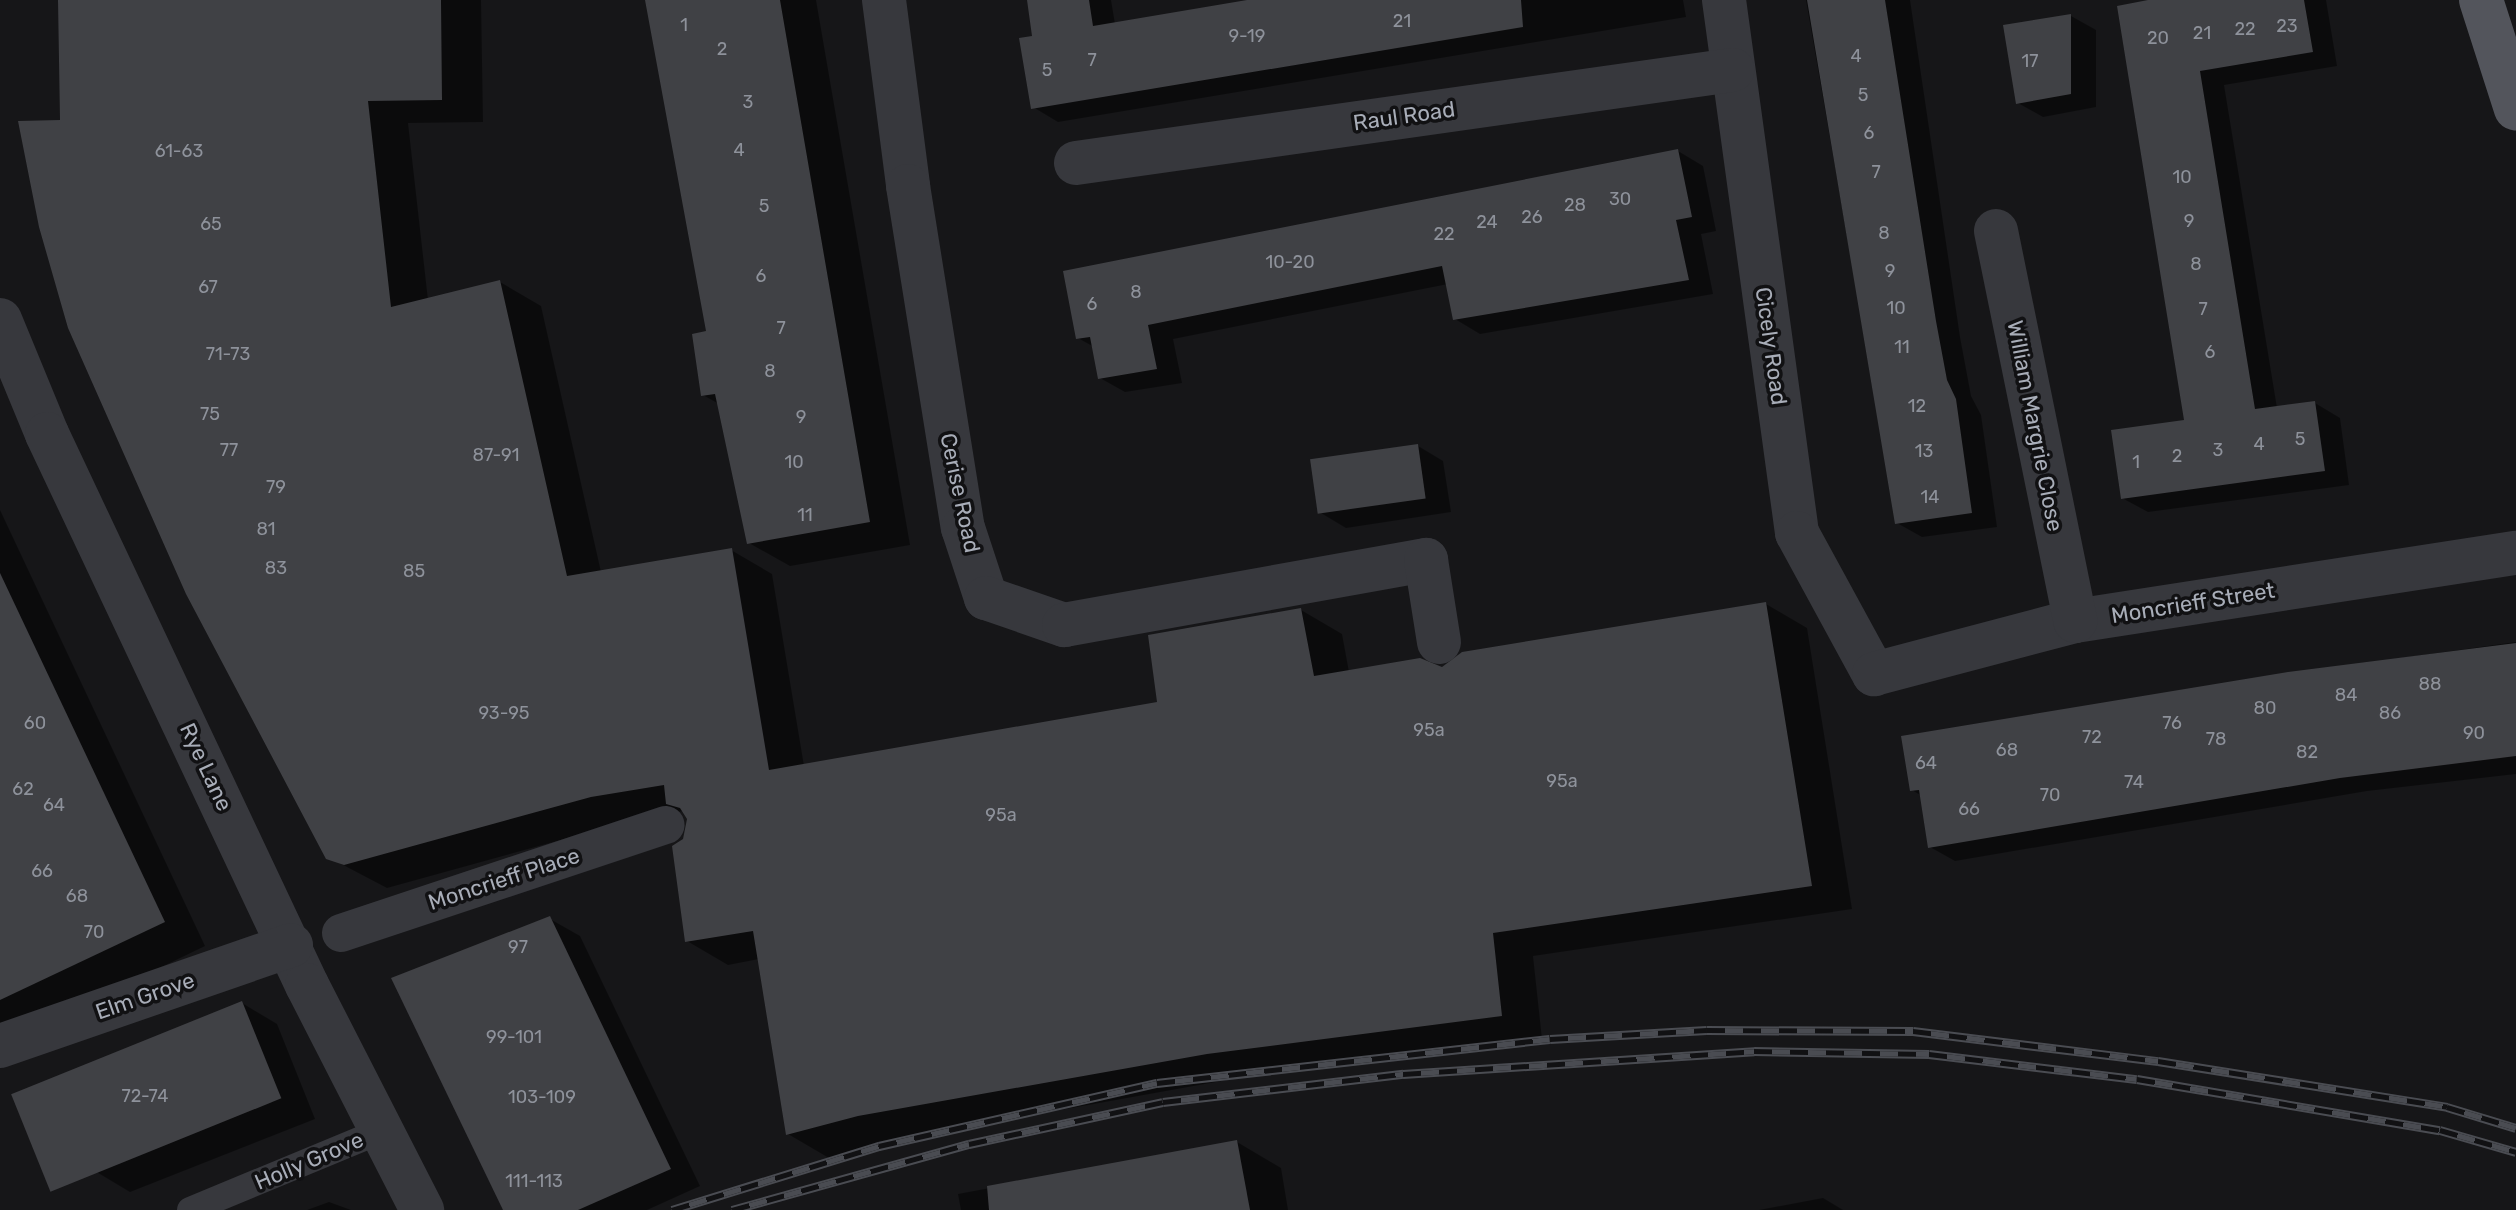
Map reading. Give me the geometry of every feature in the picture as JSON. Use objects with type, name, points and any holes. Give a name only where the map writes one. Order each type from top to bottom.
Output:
[{"type":"main road","points":[[2481,0],[2516,109]]},
{"type":"street","name":"Cerise Road","points":[[884,0],[908,186],[963,528],[986,598],[1064,625],[1426,560],[1439,642]]},
{"type":"street","name":"Cicely Road","points":[[1724,0],[1797,533],[1874,674]]},
{"type":"street","name":"Raul Road","points":[[1076,163],[1732,70]]},
{"type":"street","name":"William Margrie Close","points":[[1996,231],[2075,621]]},
{"type":"street","name":"Rye Lane","points":[[0,320],[54,448],[291,945],[422,1210]]},
{"type":"street","name":"Moncrieff Street","points":[[1874,674],[2075,621],[2516,553]]},
{"type":"street","name":"Moncrieff Place","points":[[341,933],[666,825]]},
{"type":"street","name":"Elm Grove","points":[[0,1046],[291,945]]},
{"type":"lane","name":"Holly Grove","points":[[190,1210],[383,1130]]},
{"type":"building","points":[[58,0],[441,0],[442,100],[368,101],[391,307],[500,280],[567,576],[732,548],[769,770],[1157,702],[1148,635],[1301,608],[1314,676],[1420,658],[1442,667],[1462,652],[1766,602],[1812,886],[1493,933],[1502,1016],[1207,1054],[858,1116],[786,1135],[753,931],[685,942],[672,846],[683,839],[687,819],[680,808],[666,804],[664,785],[591,797],[344,865],[326,859],[186,594],[68,328],[39,227],[18,121],[60,120]]},
{"type":"building","points":[[645,0],[780,0],[870,522],[747,544],[715,394],[701,396],[692,334],[706,331]]},
{"type":"building","points":[[1027,0],[1089,0],[1093,26],[1247,0],[1521,0],[1523,27],[1031,109],[1019,38],[1032,36]]},
{"type":"building","points":[[1807,0],[1885,0],[1936,321],[1947,380],[1956,399],[1972,513],[1895,524]]},
{"type":"building","points":[[2148,0],[2304,0],[2313,52],[2200,71],[2255,409],[2315,401],[2325,471],[2121,499],[2111,430],[2184,420],[2117,6]]},
{"type":"building","points":[[2071,14],[2071,94],[2016,104],[2003,25]]},
{"type":"building","points":[[1678,149],[1692,217],[1676,220],[1689,280],[1453,320],[1442,266],[1148,325],[1157,369],[1098,379],[1090,337],[1076,339],[1063,271]]},
{"type":"building","points":[[1418,444],[1426,498],[1318,514],[1310,459]]},
{"type":"building","points":[[0,573],[165,922],[0,1000]]},
{"type":"building","points":[[2516,643],[2516,756],[2340,778],[1928,848],[1919,790],[1910,791],[1901,736],[2288,672]]},
{"type":"building","points":[[550,916],[671,1169],[578,1210],[503,1210],[391,978]]},
{"type":"building","points":[[242,1001],[281,1098],[50,1192],[11,1094]]},
{"type":"building","points":[[1237,1140],[1250,1210],[989,1210],[987,1186]]},
{"type":"railway","points":[[672,1210],[879,1146],[1157,1083],[1550,1039],[1707,1030],[1913,1031],[2158,1061],[2447,1107],[2516,1128]]},
{"type":"railway","points":[[732,1210],[969,1144],[1163,1102],[1403,1074],[1754,1051],[1929,1054],[2137,1079],[2440,1130],[2516,1152]]}]
